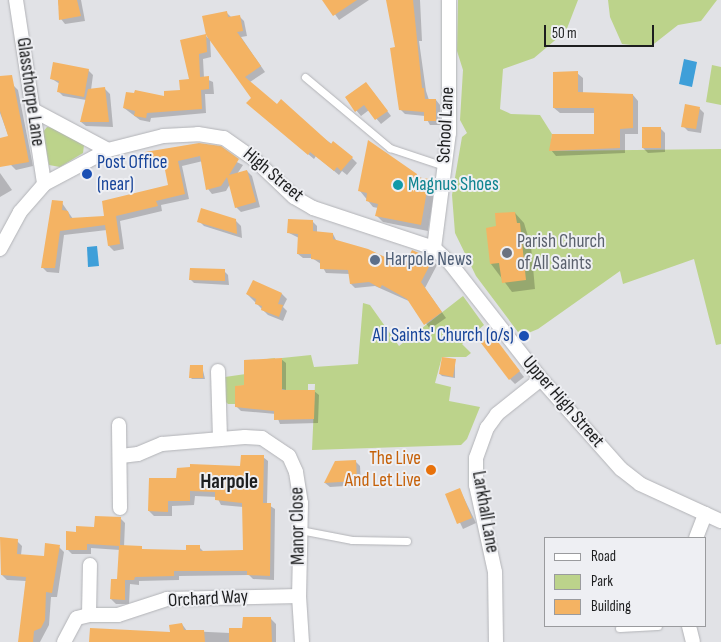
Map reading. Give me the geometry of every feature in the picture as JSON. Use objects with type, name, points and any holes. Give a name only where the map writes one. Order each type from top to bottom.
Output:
[{"type":"street","name":"Glassthorpe Lane","points":[[16,0],[44,184]]},
{"type":"street","name":"School Lane","points":[[434,248],[449,133],[449,0]]},
{"type":"street","points":[[33,110],[108,150]]},
{"type":"street","name":"High Street","points":[[0,249],[20,212],[44,184],[108,150],[163,136],[198,134],[224,138],[248,154],[294,197],[313,208],[434,248]]},
{"type":"street","name":"Upper High Street","points":[[434,248],[450,263],[541,379],[621,469],[640,484],[721,521]]},
{"type":"street","points":[[218,371],[220,439]]},
{"type":"street","name":"Larkhall Lane","points":[[496,642],[495,572],[476,484],[476,458],[487,428],[497,414],[541,379]]},
{"type":"street","points":[[119,425],[121,456],[120,508]]},
{"type":"street","name":"Manor Close","points":[[121,456],[138,454],[162,444],[220,439],[262,438],[289,456],[300,488],[299,596],[302,642]]},
{"type":"street","points":[[696,537],[705,514]]},
{"type":"street","points":[[64,642],[77,618],[89,615],[90,565]]},
{"type":"street","name":"Orchard Way","points":[[89,615],[118,615],[167,599],[299,596]]},
{"type":"street","points":[[689,627],[693,642]]},
{"type":"lane","points":[[305,77],[390,148],[444,166]]},
{"type":"lane","points":[[300,530],[352,540],[407,541]]},
{"type":"lane","points":[[619,628],[638,627]]},
{"type":"green space","points":[[458,0],[578,0],[566,31],[534,58],[503,69],[500,109],[511,114],[540,115],[552,134],[550,151],[721,149],[721,344],[716,345],[694,259],[623,284],[620,271],[538,329],[521,336],[476,276],[455,233],[452,195],[462,137],[467,133],[460,120],[463,70],[457,51]]},
{"type":"green space","points":[[608,0],[717,0],[701,21],[678,25],[650,47],[622,44],[610,17]]},
{"type":"green space","points":[[712,65],[721,67],[721,105],[706,102]]},
{"type":"green space","points":[[47,127],[55,128],[84,145],[83,153],[60,167],[49,165],[43,132]]},
{"type":"green space","points":[[463,296],[484,325],[462,344],[471,353],[466,357],[442,357],[435,383],[451,387],[449,401],[480,407],[467,439],[461,445],[312,450],[315,384],[308,384],[308,395],[303,395],[302,390],[296,392],[263,385],[236,386],[235,404],[228,404],[223,399],[225,377],[267,371],[267,359],[275,358],[275,382],[282,382],[282,358],[311,355],[314,367],[358,364],[363,303],[370,305],[399,346]]},
{"type":"water","points":[[684,59],[697,62],[692,87],[679,84]]},
{"type":"water","points":[[97,246],[99,266],[88,267],[87,247]]},
{"type":"building","points":[[58,0],[77,0],[81,16],[59,20]]},
{"type":"building","points":[[322,0],[357,0],[333,16]]},
{"type":"building","points":[[386,0],[413,0],[422,88],[424,88],[425,99],[436,99],[436,121],[424,121],[424,112],[399,110],[390,48],[395,47]]},
{"type":"building","points":[[227,11],[228,17],[240,15],[243,31],[237,32],[261,66],[245,77],[277,104],[281,99],[331,144],[333,141],[353,157],[341,171],[337,167],[334,171],[310,152],[308,155],[246,103],[251,98],[206,35],[202,16]]},
{"type":"building","points":[[206,34],[207,52],[199,54],[200,77],[209,76],[209,89],[201,90],[202,109],[147,113],[146,118],[134,116],[135,111],[123,108],[126,92],[134,93],[135,90],[164,96],[164,91],[180,90],[179,80],[189,79],[180,40]]},
{"type":"building","points":[[53,62],[89,69],[84,97],[57,92],[59,81],[50,79]]},
{"type":"building","points":[[578,71],[578,92],[633,94],[633,128],[620,129],[620,148],[549,151],[552,134],[594,134],[594,108],[553,108],[553,72]]},
{"type":"building","points":[[12,75],[29,162],[0,167],[0,138],[8,136],[0,111],[0,76]]},
{"type":"building","points":[[366,82],[388,111],[375,120],[364,105],[355,112],[345,97]]},
{"type":"building","points":[[105,87],[109,122],[80,122],[88,89]]},
{"type":"building","points":[[685,104],[700,107],[696,129],[681,127]]},
{"type":"building","points":[[642,127],[661,127],[661,148],[642,148]]},
{"type":"building","points":[[368,140],[417,174],[416,177],[429,179],[421,225],[375,216],[378,204],[366,201],[367,193],[358,191]]},
{"type":"building","points":[[199,143],[221,146],[239,159],[229,175],[247,170],[256,202],[235,208],[227,177],[221,186],[206,190],[200,156],[178,161],[185,194],[156,201],[158,206],[116,216],[120,244],[108,246],[105,225],[60,231],[55,268],[41,268],[52,200],[63,201],[62,210],[68,211],[70,218],[104,216],[102,201],[168,185],[163,160],[147,164],[145,152]]},
{"type":"building","points":[[201,208],[236,219],[237,234],[197,222]]},
{"type":"building","name":"Parish Church of All Saints","points":[[515,212],[517,223],[520,223],[526,280],[502,283],[499,263],[490,264],[486,228],[496,226],[495,213]]},
{"type":"building","points":[[288,219],[313,220],[313,231],[333,233],[333,239],[368,249],[404,266],[412,250],[433,259],[421,282],[442,312],[424,325],[407,299],[382,285],[380,288],[369,282],[350,284],[348,270],[320,269],[320,260],[311,259],[311,254],[297,254],[298,234],[287,233]]},
{"type":"building","points":[[190,268],[225,269],[225,281],[189,280]]},
{"type":"building","points":[[253,280],[282,293],[278,304],[283,305],[279,317],[261,310],[262,306],[255,304],[256,299],[246,294]]},
{"type":"building","points":[[492,334],[520,371],[509,380],[481,343]]},
{"type":"building","points":[[442,357],[456,359],[453,377],[439,374]]},
{"type":"building","points":[[282,358],[282,390],[315,390],[314,419],[274,420],[274,411],[235,407],[235,386],[244,385],[244,360]]},
{"type":"building","points":[[190,365],[203,365],[203,378],[189,378]]},
{"type":"building","points":[[241,455],[264,455],[263,503],[271,503],[270,576],[247,575],[247,571],[174,571],[174,576],[135,577],[134,580],[125,580],[125,600],[110,599],[111,579],[117,579],[119,546],[87,544],[87,550],[66,550],[66,531],[76,532],[76,526],[94,527],[95,516],[121,517],[120,545],[142,546],[142,549],[186,550],[186,545],[200,545],[200,551],[243,550],[242,503],[215,500],[215,492],[190,491],[190,501],[168,501],[168,512],[148,511],[149,478],[176,478],[177,468],[190,467],[190,464],[240,466]]},
{"type":"building","points":[[356,460],[357,481],[324,483],[335,461]]},
{"type":"building","points":[[460,488],[472,518],[457,524],[445,494]]},
{"type":"building","points":[[0,537],[18,539],[17,554],[44,556],[45,543],[60,545],[52,593],[46,592],[45,620],[41,628],[34,631],[33,642],[18,642],[26,577],[1,575]]},
{"type":"building","points":[[243,617],[271,617],[272,642],[229,642],[229,628],[242,628]]},
{"type":"building","points":[[182,623],[184,630],[204,630],[205,642],[89,642],[90,628],[170,632],[169,625]]},
{"type":"place","name":"Post Office (near)","points":[[87,174]]},
{"type":"place","name":"Magnus Shoes","points":[[398,185]]},
{"type":"place","name":"Parish Church of All Saints","points":[[507,253]]},
{"type":"place","name":"Harpole News","points":[[375,260]]},
{"type":"place","name":"All Saints' Church (o/s)","points":[[524,336]]},
{"type":"place","name":"The Live And Let Live","points":[[431,470]]},
{"type":"district","name":"Harpole","points":[[229,482]]}]
